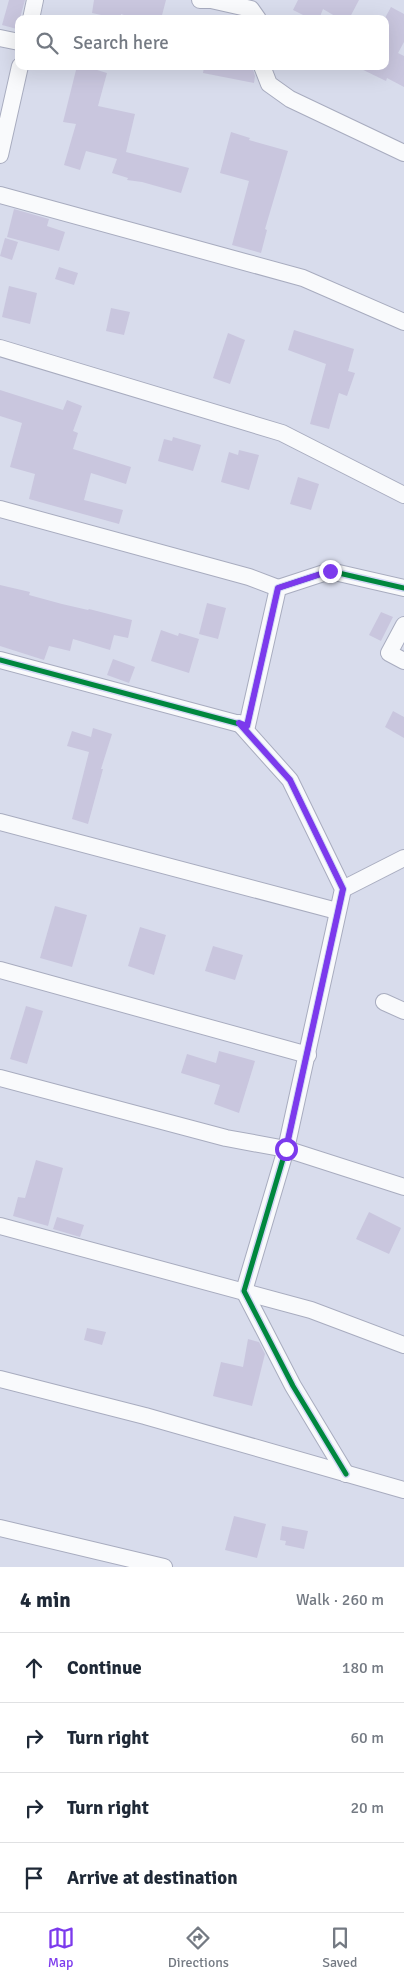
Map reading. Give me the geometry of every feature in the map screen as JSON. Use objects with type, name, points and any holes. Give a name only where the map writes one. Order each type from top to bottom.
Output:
[{"type":"street","points":[[32,15],[36,0]]},
{"type":"street","points":[[200,0],[211,0],[251,9],[255,15]]},
{"type":"street","points":[[0,38],[15,41]]},
{"type":"street","points":[[0,155],[19,70]]},
{"type":"street","points":[[264,70],[269,84],[290,98],[404,152]]},
{"type":"street","points":[[0,195],[303,278],[404,322]]},
{"type":"street","points":[[0,348],[282,433],[404,495]]},
{"type":"street","points":[[0,509],[249,577],[278,588],[330,571],[404,588]]},
{"type":"street","points":[[0,660],[247,726],[278,588]]},
{"type":"street","points":[[404,625],[389,653],[404,661]]},
{"type":"street","points":[[239,723],[290,780],[343,889],[286,1149],[244,1291],[293,1386],[346,1474]]},
{"type":"street","points":[[0,822],[338,911]]},
{"type":"street","points":[[343,889],[404,858]]},
{"type":"street","points":[[0,970],[308,1055]]},
{"type":"street","points":[[384,1002],[404,1011]]},
{"type":"street","points":[[0,1078],[226,1138],[286,1149],[404,1187]]},
{"type":"street","points":[[0,1226],[311,1310],[404,1345]]},
{"type":"street","points":[[0,1379],[145,1416],[404,1490]]},
{"type":"street","points":[[0,1528],[164,1567]]},
{"type":"building","points":[[9,0],[25,0],[21,15],[15,15],[15,28],[2,25]]},
{"type":"building","points":[[94,0],[166,0],[162,15],[101,15],[92,13]]},
{"type":"building","points":[[298,0],[359,0],[351,15],[333,15],[323,9],[321,15],[303,15],[293,10]]},
{"type":"building","points":[[391,7],[404,14],[404,42],[398,53],[404,56],[404,87],[387,78],[386,81],[363,70],[389,70],[389,15],[387,15]]},
{"type":"building","points":[[76,70],[97,70],[107,73],[98,106],[135,114],[126,152],[189,168],[181,193],[142,182],[127,180],[128,178],[112,173],[117,159],[86,151],[80,170],[64,165],[76,124],[63,122]]},
{"type":"building","points":[[203,70],[253,70],[255,76],[254,83],[203,73]]},
{"type":"building","points":[[231,132],[250,138],[249,140],[288,151],[265,229],[267,230],[261,253],[232,245],[249,181],[220,173]]},
{"type":"building","points":[[14,209],[49,219],[47,226],[65,232],[59,251],[7,237]]},
{"type":"building","points":[[5,238],[18,242],[12,260],[0,256]]},
{"type":"building","points":[[59,267],[78,273],[74,285],[55,279]]},
{"type":"building","points":[[9,286],[37,293],[30,324],[2,317]]},
{"type":"building","points":[[111,308],[130,312],[124,335],[106,331]]},
{"type":"building","points":[[294,330],[354,349],[348,371],[355,373],[347,396],[339,393],[329,429],[310,424],[326,364],[288,350]]},
{"type":"building","points":[[228,333],[245,340],[230,384],[213,378]]},
{"type":"building","points":[[0,390],[63,410],[67,400],[82,406],[73,431],[78,433],[73,449],[131,467],[126,484],[91,473],[84,500],[123,510],[119,524],[29,499],[35,474],[10,467],[22,423],[0,416]]},
{"type":"building","points":[[173,437],[201,445],[193,471],[158,461],[164,439],[172,441]]},
{"type":"building","points":[[239,450],[259,455],[249,490],[221,482],[229,452],[238,455]]},
{"type":"building","points":[[298,477],[319,484],[311,510],[290,504]]},
{"type":"building","points":[[0,585],[30,592],[29,595],[62,604],[132,620],[128,638],[114,635],[110,650],[73,639],[70,651],[49,646],[44,660],[0,646]]},
{"type":"building","points":[[207,603],[226,608],[218,639],[199,634]]},
{"type":"building","points":[[381,612],[393,617],[381,641],[369,635]]},
{"type":"building","points":[[161,630],[178,636],[179,633],[199,639],[189,673],[151,661]]},
{"type":"building","points":[[113,659],[135,667],[129,683],[107,675]]},
{"type":"building","points":[[393,711],[404,717],[404,738],[385,727]]},
{"type":"building","points":[[93,728],[112,734],[101,769],[103,769],[88,824],[72,819],[89,752],[67,746],[72,731],[91,737]]},
{"type":"building","points":[[55,906],[87,915],[72,967],[40,958]]},
{"type":"building","points":[[140,927],[166,935],[154,975],[128,966]]},
{"type":"building","points":[[213,946],[243,955],[235,980],[205,971]]},
{"type":"building","points":[[26,1006],[43,1011],[27,1064],[10,1059]]},
{"type":"building","points":[[219,1051],[255,1061],[239,1113],[214,1104],[220,1085],[181,1073],[187,1054],[216,1063]]},
{"type":"building","points":[[36,1160],[63,1168],[48,1226],[13,1216],[18,1197],[25,1198]]},
{"type":"building","points":[[369,1212],[401,1228],[389,1254],[356,1239]]},
{"type":"building","points":[[57,1217],[84,1225],[80,1237],[53,1229]]},
{"type":"building","points":[[87,1328],[106,1332],[102,1345],[84,1340]]},
{"type":"building","points":[[248,1339],[259,1342],[265,1354],[252,1406],[213,1396],[221,1362],[243,1367]]},
{"type":"building","points":[[234,1516],[266,1524],[257,1558],[225,1550]]},
{"type":"building","points":[[282,1526],[308,1531],[304,1549],[285,1545],[286,1541],[280,1540]]},
{"type":"cycle path","points":[[0,660],[247,726],[278,588],[330,571],[404,588]]},
{"type":"cycle path","points":[[239,723],[290,780],[343,889],[286,1149],[244,1291],[293,1386],[346,1474]]},
{"type":"route","points":[[286,1149],[343,889],[290,780],[239,723],[247,726],[278,588],[330,571]]}]
